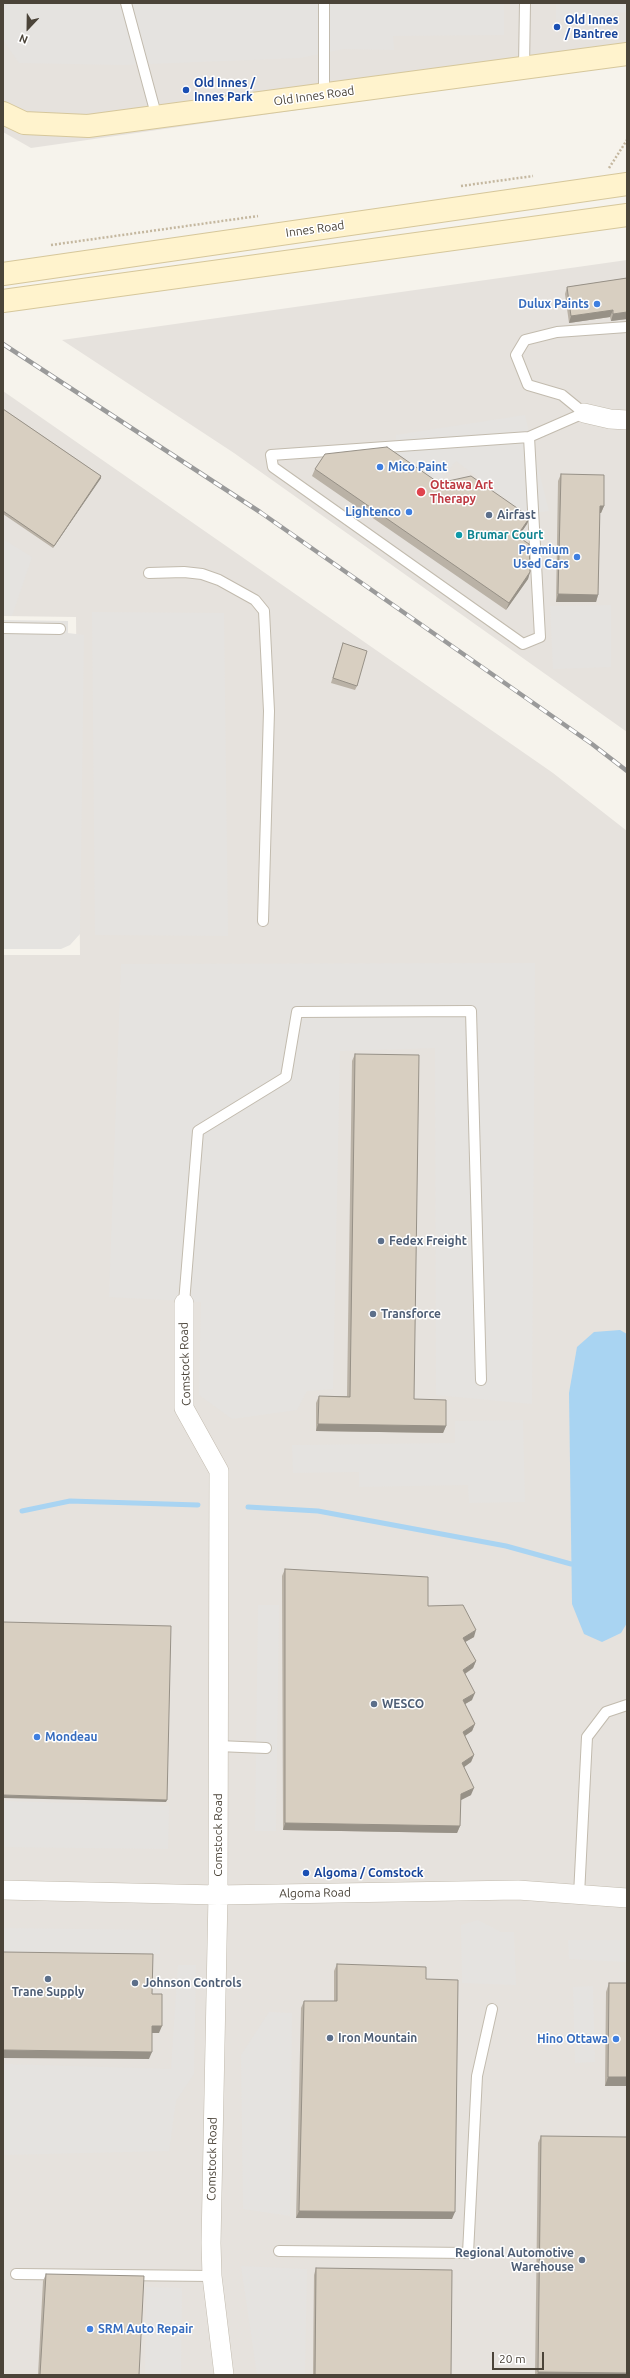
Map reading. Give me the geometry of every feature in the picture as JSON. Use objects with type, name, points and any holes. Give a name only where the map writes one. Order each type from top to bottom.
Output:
[{"type":"main road","name":"Old Innes Road","points":[[3,113],[24,123],[46,126],[88,126],[157,118],[324,94],[627,54]]},
{"type":"main road","name":"Innes Road","points":[[3,274],[627,184]]},
{"type":"main road","points":[[3,301],[627,215]]},
{"type":"street","points":[[584,413],[610,419],[627,420]]},
{"type":"street","name":"Comstock Road","points":[[184,1303],[184,1408],[220,1471],[218,1895],[211,2191],[212,2276],[224,2375]]},
{"type":"street","name":"Algoma Road","points":[[3,1890],[218,1895],[518,1890],[627,1898]]},
{"type":"lane","points":[[126,3],[157,118]]},
{"type":"lane","points":[[324,3],[324,94]]},
{"type":"lane","points":[[524,67],[525,3]]},
{"type":"lane","points":[[530,437],[540,636],[523,644],[273,467],[271,455],[379,446],[530,437],[584,413],[562,394],[528,385],[516,355],[525,340],[557,332],[627,327]]},
{"type":"lane","points":[[149,573],[184,572],[202,574],[219,580],[255,600],[264,611],[269,711],[263,921]]},
{"type":"lane","points":[[3,628],[60,629]]},
{"type":"lane","points":[[184,1303],[198,1131],[286,1077],[297,1012],[471,1010],[481,1380]]},
{"type":"lane","points":[[579,1895],[587,1737],[606,1712],[627,1705]]},
{"type":"lane","points":[[218,1746],[266,1748]]},
{"type":"lane","points":[[279,2251],[468,2253],[477,2076],[492,2009]]},
{"type":"lane","points":[[16,2274],[212,2276]]},
{"type":"path","points":[[607,170],[627,140]]},
{"type":"path","points":[[454,188],[539,176]]},
{"type":"path","points":[[49,246],[266,215]]},
{"type":"shaded area","points":[[3,3],[627,3],[627,65],[543,75],[31,148],[3,132]]},
{"type":"shaded area","points":[[3,3],[504,3],[504,35],[393,36],[394,50],[343,49],[300,58],[123,65],[19,63],[3,40]]},
{"type":"shaded area","points":[[556,3],[627,3],[627,12],[556,20]]},
{"type":"shaded area","points":[[627,260],[627,732],[234,453],[62,340]]},
{"type":"shaded area","points":[[3,391],[553,773],[627,831],[627,2375],[3,2375],[3,955],[80,955],[76,617],[3,616]]},
{"type":"shaded area","points":[[525,415],[549,511],[526,514],[456,461],[438,484],[396,455],[396,435]]},
{"type":"shaded area","points":[[3,539],[32,557],[12,616],[3,615]]},
{"type":"shaded area","points":[[611,605],[611,667],[553,669],[550,606]]},
{"type":"shaded area","points":[[92,612],[224,613],[228,936],[95,935]]},
{"type":"shaded area","points":[[3,620],[68,621],[68,633],[84,635],[80,934],[70,945],[61,949],[3,949]]},
{"type":"shaded area","points":[[535,963],[532,1404],[436,1395],[435,1048],[340,1051],[333,1389],[307,1391],[297,1410],[232,1419],[199,1395],[201,1302],[109,1297],[121,964]]},
{"type":"shaded area","points":[[523,1420],[525,1502],[469,1503],[468,1485],[359,1487],[359,1472],[293,1473],[292,1445],[455,1443],[455,1421]]},
{"type":"shaded area","points":[[258,1605],[279,1605],[276,1831],[255,1831]]},
{"type":"shaded area","points":[[3,1801],[169,1806],[168,1849],[3,1847]]},
{"type":"shaded area","points":[[478,1920],[501,1932],[514,1932],[516,1985],[462,1983],[461,1925]]},
{"type":"shaded area","points":[[3,1928],[160,1930],[160,1954],[3,1953]]},
{"type":"shaded area","points":[[568,1940],[627,1940],[627,1962],[569,1959]]},
{"type":"shaded area","points":[[178,1965],[196,1965],[194,2074],[176,2101],[169,2151],[3,2155],[3,2064],[171,2069]]},
{"type":"shaded area","points":[[593,1986],[595,2062],[575,2063],[573,1987]]},
{"type":"shaded area","points":[[269,2012],[292,2013],[290,2216],[243,2209],[241,2055]]},
{"type":"shaded area","points":[[241,2266],[307,2269],[305,2375],[257,2375]]},
{"type":"shaded area","points":[[146,2287],[182,2288],[181,2375],[145,2375]]},
{"type":"water","points":[[620,1330],[627,1334],[627,1623],[621,1633],[602,1642],[584,1634],[572,1604],[569,1393],[577,1347],[594,1332]]},
{"type":"building","name":"Dulux Paints","points":[[627,278],[627,312],[613,314],[613,310],[571,316],[567,287]]},
{"type":"building","points":[[3,409],[101,476],[54,546],[3,511]]},
{"type":"building","name":"Brumar Court","points":[[387,447],[439,483],[471,476],[530,517],[517,536],[529,544],[530,572],[509,603],[315,469],[325,454]]},
{"type":"building","name":"Premium Used Cars","points":[[561,474],[604,475],[604,506],[600,506],[598,595],[558,594]]},
{"type":"building","points":[[343,643],[367,651],[357,686],[333,678]]},
{"type":"building","points":[[355,1054],[419,1055],[414,1399],[446,1400],[446,1426],[318,1424],[319,1396],[350,1397]]},
{"type":"building","name":"WESCO","points":[[285,1569],[428,1577],[428,1606],[463,1605],[476,1630],[463,1638],[476,1661],[463,1670],[475,1693],[463,1700],[475,1724],[463,1732],[474,1755],[462,1763],[474,1788],[461,1794],[460,1826],[285,1823]]},
{"type":"building","points":[[3,1622],[171,1626],[167,1800],[3,1795]]},
{"type":"building","points":[[3,1952],[153,1954],[152,1994],[162,1994],[162,2026],[152,2026],[152,2052],[3,2050]]},
{"type":"building","points":[[337,1964],[426,1967],[426,1979],[458,1980],[455,2212],[299,2211],[304,2001],[337,2001]]},
{"type":"building","name":"Hino Ottawa","points":[[609,1983],[627,1983],[627,2077],[608,2077]]},
{"type":"building","name":"Regional Automotive Warehouse","points":[[541,2136],[627,2137],[627,2373],[538,2372]]},
{"type":"building","points":[[316,2268],[452,2270],[451,2375],[315,2375]]},
{"type":"building","name":"SRM Auto Repair","points":[[46,2274],[144,2276],[139,2375],[40,2375]]},
{"type":"waterway","points":[[22,1511],[70,1501],[198,1505]]},
{"type":"waterway","points":[[248,1507],[318,1511],[506,1546],[571,1564]]},
{"type":"railway","points":[[3,344],[260,512],[592,744],[627,771]]},
{"type":"place","name":"Old Innes / Bantree","points":[[557,27]]},
{"type":"place","name":"Old Innes / Innes Park","points":[[186,90]]},
{"type":"place","name":"Dulux Paints","points":[[597,304]]},
{"type":"place","name":"Mico Paint","points":[[380,467]]},
{"type":"place","name":"Ottawa Art Therapy","points":[[421,492]]},
{"type":"place","name":"Lightenco","points":[[409,512]]},
{"type":"place","name":"Airfast","points":[[489,515]]},
{"type":"place","name":"Brumar Court","points":[[459,535]]},
{"type":"place","name":"Premium Used Cars","points":[[577,557]]},
{"type":"place","name":"Fedex Freight","points":[[381,1241]]},
{"type":"place","name":"Transforce","points":[[373,1314]]},
{"type":"place","name":"WESCO","points":[[374,1704]]},
{"type":"place","name":"Mondeau","points":[[37,1737]]},
{"type":"place","name":"Algoma / Comstock","points":[[306,1873]]},
{"type":"place","name":"Trane Supply","points":[[48,1979]]},
{"type":"place","name":"Johnson Controls","points":[[135,1983]]},
{"type":"place","name":"Iron Mountain","points":[[330,2038]]},
{"type":"place","name":"Hino Ottawa","points":[[616,2039]]},
{"type":"place","name":"Regional Automotive Warehouse","points":[[582,2260]]},
{"type":"place","name":"SRM Auto Repair","points":[[90,2329]]}]
